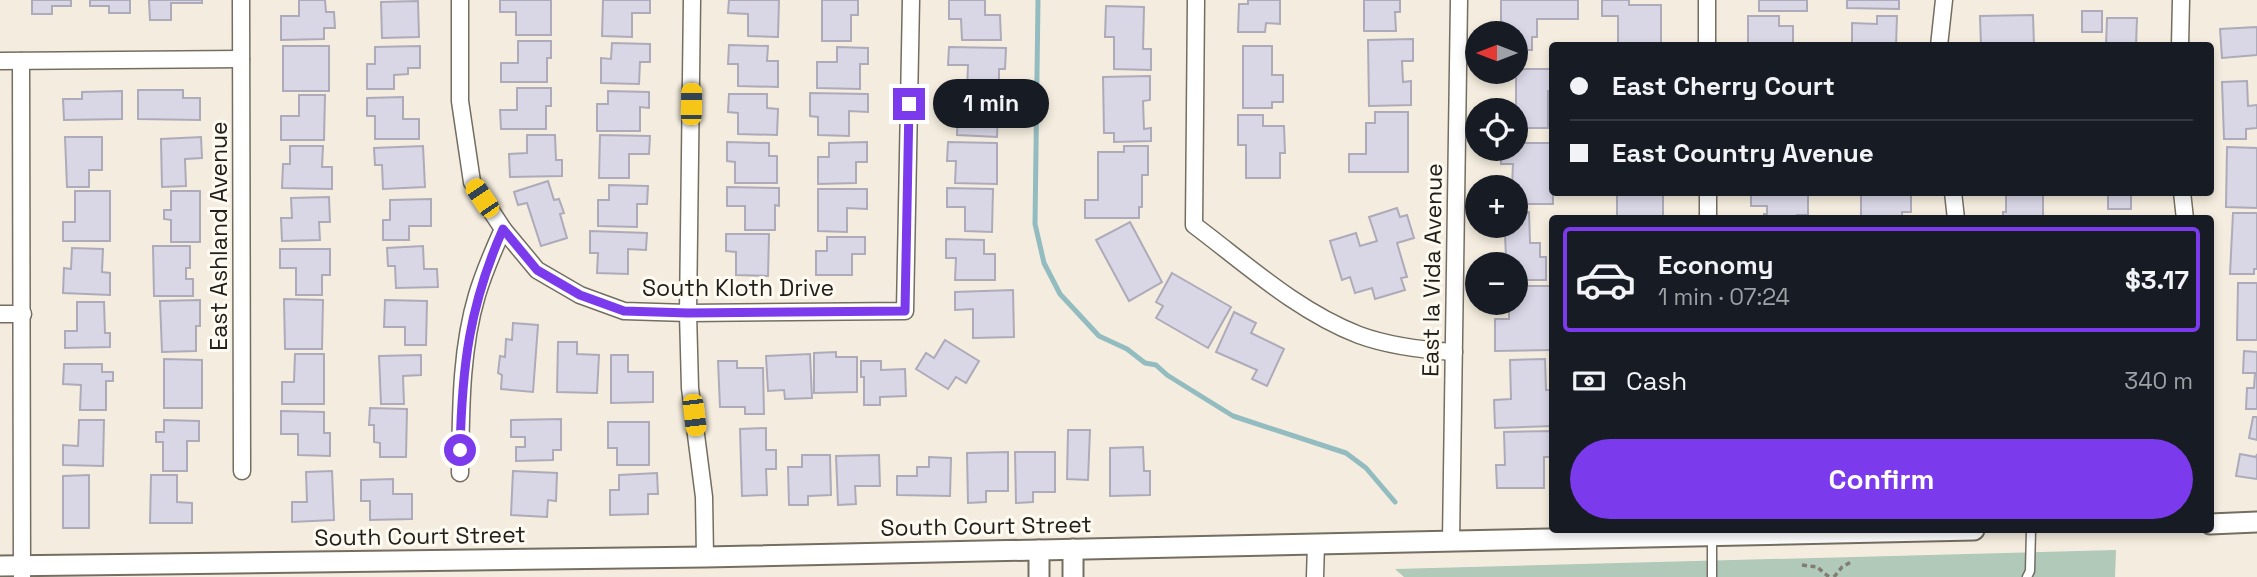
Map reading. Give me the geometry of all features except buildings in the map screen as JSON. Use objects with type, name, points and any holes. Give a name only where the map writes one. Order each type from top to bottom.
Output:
[{"type":"street","name":"East Ashland Avenue","points":[[241,0],[242,471]]},
{"type":"street","name":"South Kloth Drive","points":[[460,0],[460,101],[472,182],[503,229],[537,270],[580,295],[624,311],[688,313],[905,311],[911,0]]},
{"type":"street","points":[[692,0],[688,313],[690,388],[704,497],[705,557]]},
{"type":"street","points":[[1196,0],[1194,225],[1291,298],[1330,322],[1361,335],[1398,345],[1454,352]]},
{"type":"street","name":"East la Vida Avenue","points":[[1451,541],[1459,0]]},
{"type":"street","points":[[1707,0],[1707,42]]},
{"type":"street","points":[[1939,42],[1944,0]]},
{"type":"street","points":[[2180,42],[2181,0]]},
{"type":"street","points":[[0,61],[241,60]]},
{"type":"street","points":[[22,61],[22,571]]},
{"type":"street","points":[[1708,196],[1708,215]]},
{"type":"street","points":[[1953,196],[1955,215]]},
{"type":"street","points":[[2182,196],[2185,215]]},
{"type":"street","points":[[460,472],[463,380],[468,338],[477,297],[503,229]]},
{"type":"street","points":[[0,314],[23,314]]},
{"type":"street","points":[[2214,524],[2257,523]]},
{"type":"street","name":"South Court Street","points":[[0,566],[22,571],[1850,533]]},
{"type":"street","points":[[1315,577],[1316,544]]},
{"type":"street","points":[[1073,549],[1073,577]]},
{"type":"street","points":[[1039,577],[1040,550]]},
{"type":"lane","points":[[2027,577],[2030,571],[2031,533]]},
{"type":"lane","points":[[1712,537],[1712,577]]},
{"type":"path","points":[[1802,565],[1817,567],[1832,577],[1850,562]]},
{"type":"green space","points":[[2116,550],[2115,577],[1404,577],[1395,569]]},
{"type":"waterway","points":[[1038,0],[1035,224],[1044,263],[1060,294],[1099,336],[1127,349],[1145,363],[1156,365],[1167,375],[1233,416],[1346,453],[1366,468],[1395,502]]},
{"type":"route","points":[[460,450],[468,338],[477,297],[503,229],[537,270],[580,295],[624,311],[905,311],[909,104]]}]
